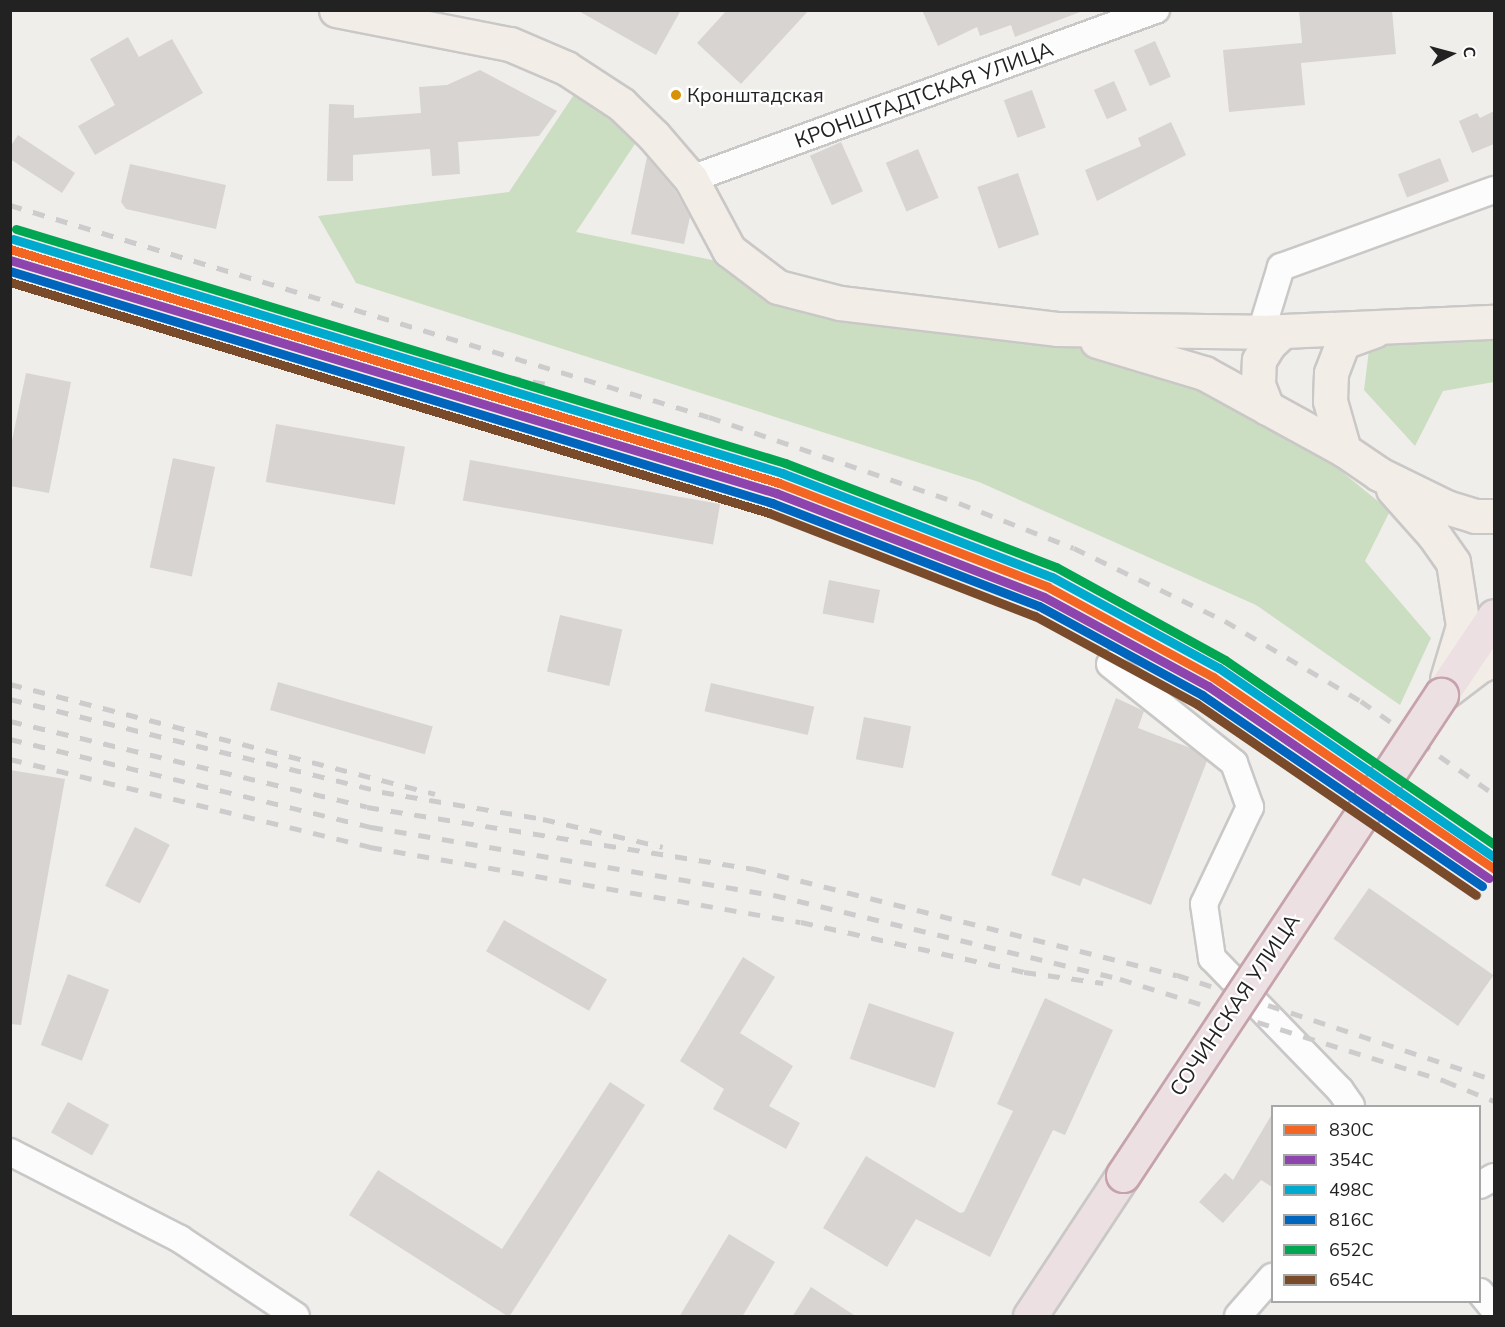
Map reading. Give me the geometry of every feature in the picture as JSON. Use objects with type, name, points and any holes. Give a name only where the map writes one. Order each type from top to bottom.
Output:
[{"type":"highway","name":"СОЧИНСКАЯ УЛИЦА","points":[[1030,1317],[1494,616]]},
{"type":"main road","points":[[336,10],[510,44],[566,68],[621,104],[691,179],[729,250],[778,287],[840,303],[1058,330],[1272,332],[1494,322]]},
{"type":"main road","points":[[1344,450],[1330,401],[1336,355],[1343,342],[1381,328]]},
{"type":"main road","points":[[1058,330],[1204,373],[1344,450],[1379,474],[1446,507],[1474,516],[1494,516]]},
{"type":"main road","points":[[1267,408],[1258,384],[1259,360],[1269,344],[1272,332]]},
{"type":"main road","points":[[1379,474],[1434,535],[1453,562],[1463,626],[1457,655],[1441,695]]},
{"type":"main road","points":[[1441,695],[1479,666],[1494,660]]},
{"type":"street","name":"КРОНШТАДТСКАЯ УЛИЦА","points":[[691,179],[1156,10]]},
{"type":"street","points":[[1272,332],[1281,267],[1494,190]]},
{"type":"street","points":[[1110,664],[1234,763],[1250,807],[1204,904],[1212,958],[1340,1090],[1350,1105]]},
{"type":"street","points":[[10,1152],[180,1239],[296,1317]]},
{"type":"street","points":[[1238,1317],[1271,1278]]},
{"type":"street","points":[[1481,1294],[1494,1309]]},
{"type":"green space","points":[[577,90],[639,138],[576,232],[717,261],[790,306],[1056,342],[1203,384],[1314,449],[1390,511],[1365,561],[1431,638],[1400,705],[1256,605],[979,482],[356,283],[318,216],[509,192]]},
{"type":"green space","points":[[1494,332],[1494,382],[1443,391],[1415,446],[1364,390],[1370,342]]},
{"type":"building","points":[[577,10],[681,10],[656,55]]},
{"type":"building","points":[[727,10],[809,10],[741,84],[697,43]]},
{"type":"building","points":[[922,10],[1080,10],[1080,12],[1015,37],[1011,25],[980,36],[977,27],[938,46]]},
{"type":"building","points":[[1299,10],[1392,10],[1396,54],[1301,63],[1305,105],[1229,112],[1223,50],[1302,43]]},
{"type":"building","points":[[128,37],[139,57],[172,39],[203,93],[95,155],[78,126],[115,105],[90,59]]},
{"type":"building","points":[[1155,41],[1171,77],[1150,86],[1134,50]]},
{"type":"building","points":[[480,70],[557,111],[539,136],[458,142],[460,174],[432,176],[430,149],[353,155],[353,181],[327,181],[329,104],[354,105],[354,118],[421,113],[419,87],[447,85]]},
{"type":"building","points":[[1114,81],[1127,110],[1107,119],[1094,90]]},
{"type":"building","points":[[1032,90],[1046,128],[1017,138],[1004,100]]},
{"type":"building","points":[[1494,111],[1494,144],[1472,153],[1459,121],[1477,113],[1480,118]]},
{"type":"building","points":[[1171,122],[1186,155],[1097,201],[1085,170],[1141,146],[1138,138]]},
{"type":"building","points":[[18,135],[75,173],[62,193],[10,159],[10,147]]},
{"type":"building","points":[[841,142],[863,191],[832,205],[810,156]]},
{"type":"building","points":[[918,149],[939,198],[906,211],[886,163]]},
{"type":"building","points":[[647,157],[675,190],[690,217],[684,244],[631,234]]},
{"type":"building","points":[[1440,158],[1449,181],[1407,197],[1398,174]]},
{"type":"building","points":[[130,164],[226,185],[216,229],[126,209],[121,202]]},
{"type":"building","points":[[1018,173],[1039,234],[999,248],[977,187]]},
{"type":"building","points":[[26,373],[71,382],[49,493],[10,486],[10,450]]},
{"type":"building","points":[[276,424],[405,447],[395,505],[266,482]]},
{"type":"building","points":[[173,458],[215,467],[192,576],[150,568]]},
{"type":"building","points":[[470,460],[720,504],[713,544],[463,500]]},
{"type":"building","points":[[829,580],[880,590],[874,623],[823,613]]},
{"type":"building","points":[[560,615],[622,629],[609,686],[547,672]]},
{"type":"building","points":[[278,682],[433,726],[425,754],[270,710]]},
{"type":"building","points":[[711,683],[814,707],[808,735],[704,711]]},
{"type":"building","points":[[1116,698],[1144,711],[1138,728],[1193,749],[1207,761],[1151,905],[1083,878],[1080,886],[1051,875]]},
{"type":"building","points":[[864,717],[911,726],[903,768],[856,759]]},
{"type":"building","points":[[10,770],[65,779],[21,1025],[10,1024]]},
{"type":"building","points":[[135,827],[170,845],[140,904],[105,886]]},
{"type":"building","points":[[1369,888],[1494,975],[1458,1026],[1333,939]]},
{"type":"building","points":[[504,920],[607,980],[589,1011],[486,951]]},
{"type":"building","points":[[743,957],[775,977],[740,1033],[793,1066],[769,1106],[800,1123],[786,1149],[713,1109],[724,1089],[680,1061]]},
{"type":"building","points":[[68,974],[109,990],[82,1061],[41,1045]]},
{"type":"building","points":[[1045,998],[1113,1030],[1065,1135],[1053,1130],[990,1257],[916,1219],[887,1267],[823,1228],[866,1156],[960,1213],[964,1212],[1013,1111],[997,1104]]},
{"type":"building","points":[[869,1003],[954,1032],[935,1088],[850,1059]]},
{"type":"building","points":[[610,1082],[645,1105],[509,1317],[349,1215],[378,1170],[502,1249]]},
{"type":"building","points":[[68,1102],[109,1125],[92,1155],[51,1133]]},
{"type":"building","points":[[1271,1116],[1271,1186],[1261,1180],[1223,1223],[1199,1202],[1225,1173],[1233,1180]]},
{"type":"building","points":[[729,1234],[775,1262],[742,1317],[679,1317]]},
{"type":"building","points":[[811,1287],[857,1317],[792,1317]]},
{"type":"railway","points":[[10,205],[709,417],[959,503],[1074,548],[1225,621],[1361,701],[1494,794]]},
{"type":"railway","points":[[297,337],[545,384]]},
{"type":"railway","points":[[10,684],[435,794]]},
{"type":"railway","points":[[10,699],[382,792],[543,819],[663,847]]},
{"type":"railway","points":[[10,721],[367,807],[754,869],[1177,975],[1494,1080]]},
{"type":"railway","points":[[10,739],[371,827],[774,895],[1120,979],[1445,1081],[1494,1101]]},
{"type":"railway","points":[[10,759],[370,847],[801,922],[1024,972],[1103,983]]},
{"type":"transit line","name":"652С","points":[[16,229],[785,463],[1056,567],[1225,660],[1494,844]]},
{"type":"transit line","name":"498С","points":[[13,239],[782,473],[1052,577],[1219,668],[1494,857]]},
{"type":"transit line","name":"830С","points":[[10,249],[779,483],[1048,587],[1213,677],[1494,869]]},
{"type":"transit line","name":"354С","points":[[10,260],[776,493],[1044,597],[1208,686],[1488,878]]},
{"type":"transit line","name":"816С","points":[[10,271],[772,503],[1039,606],[1202,695],[1482,886]]},
{"type":"transit line","name":"654С","points":[[10,282],[769,513],[1035,616],[1197,704],[1476,895]]},
{"type":"place","name":"Кронштадская","points":[[676,95]]}]
